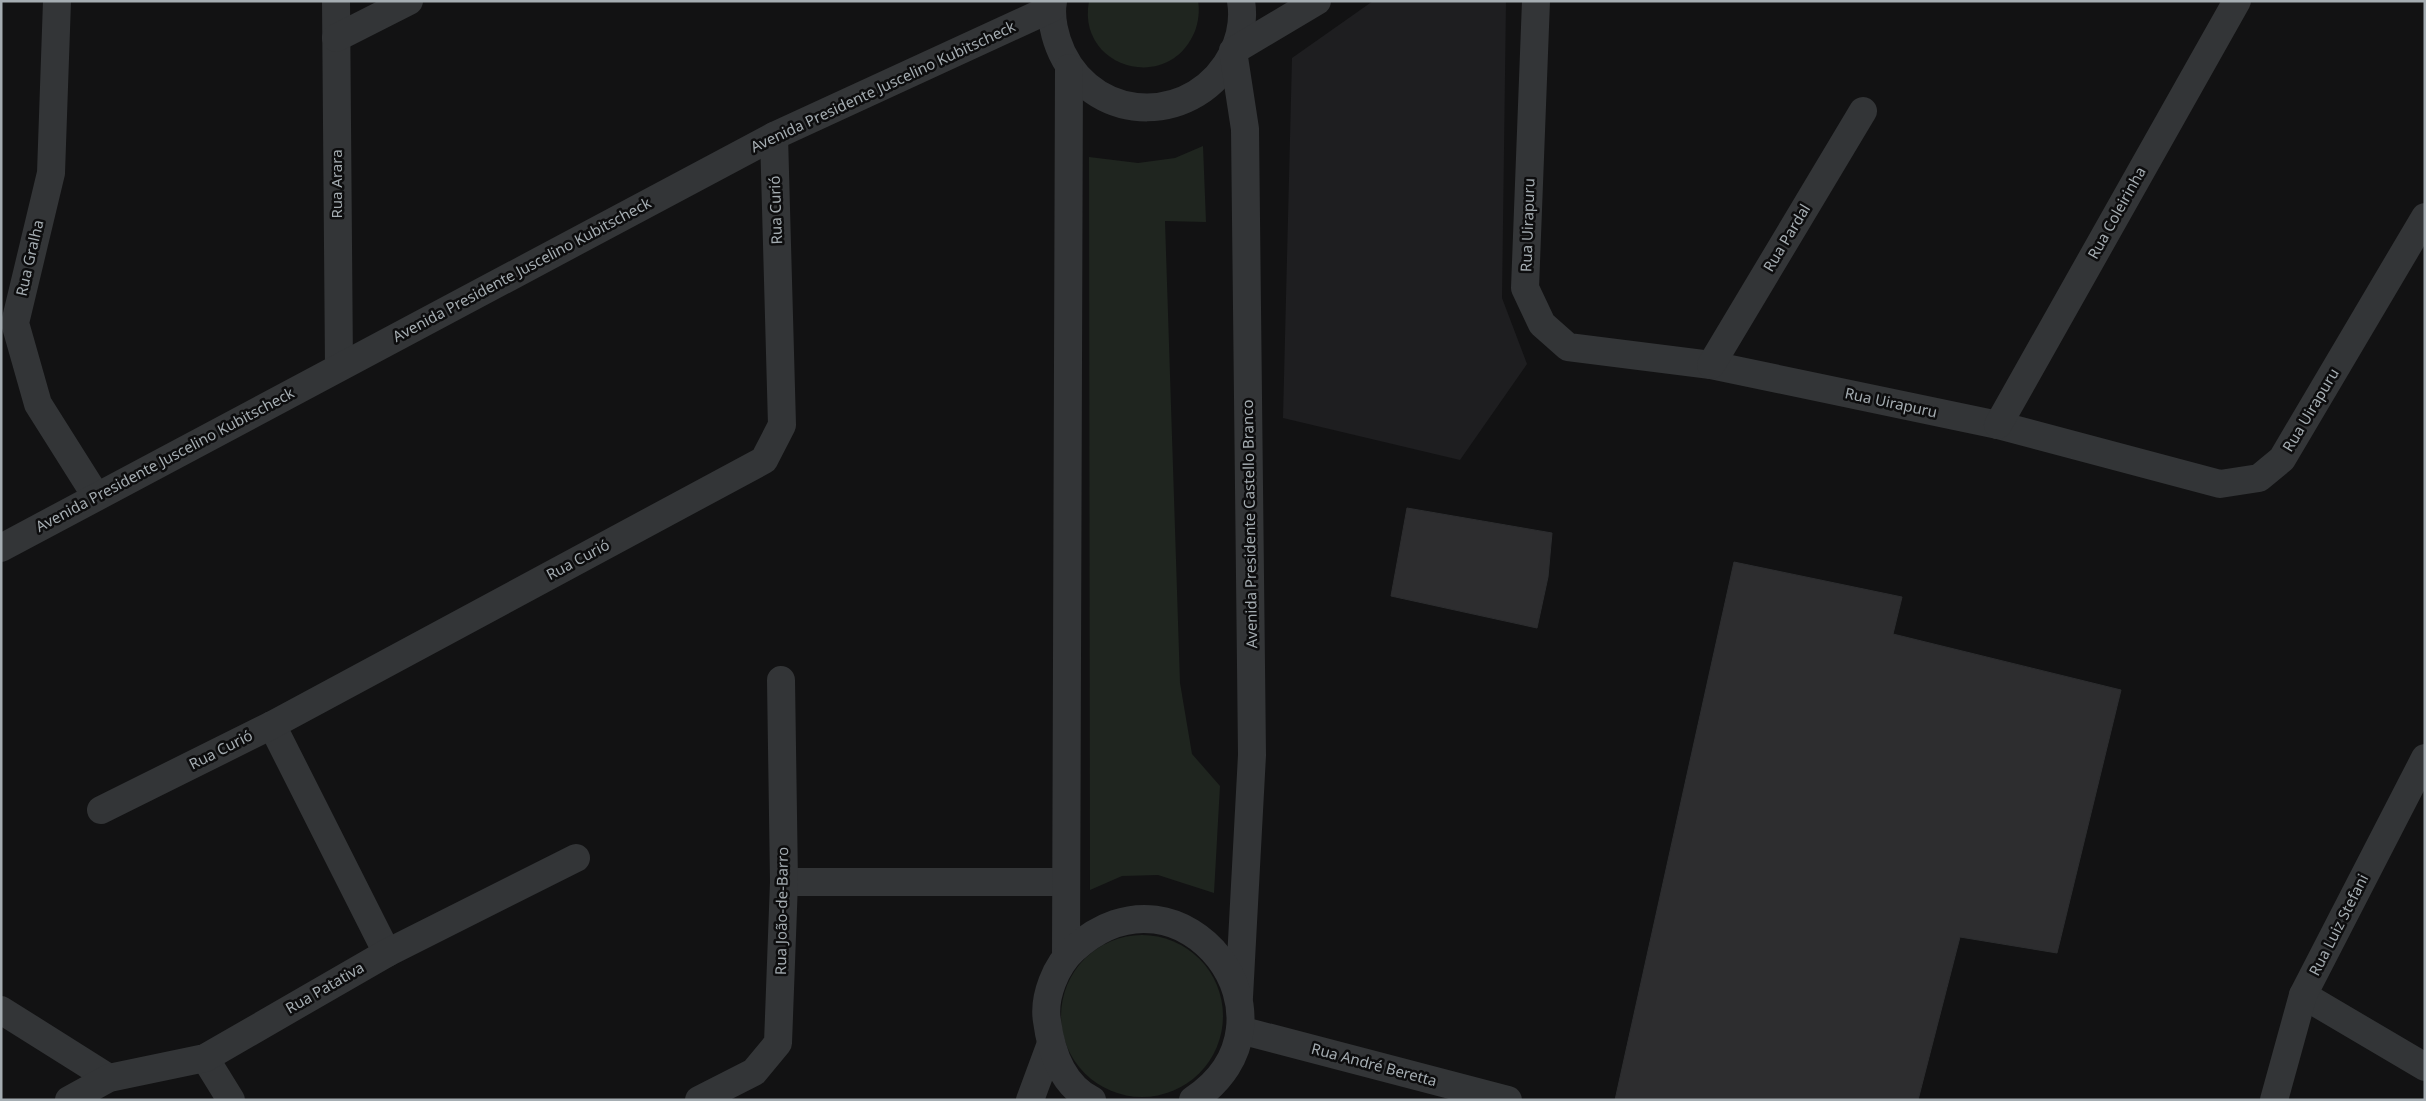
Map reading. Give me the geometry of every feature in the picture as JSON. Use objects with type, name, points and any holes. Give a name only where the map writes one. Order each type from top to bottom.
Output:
[{"type":"street","name":"Rua Gralha","points":[[57,1],[51,173],[15,323],[38,404],[96,496]]},
{"type":"street","name":"Rua Arara","points":[[336,1],[338,367]]},
{"type":"street","points":[[336,38],[409,1]]},
{"type":"street","points":[[1052,5],[1056,41],[1069,68],[1091,90],[1118,104],[1148,108],[1178,104],[1204,89],[1225,67],[1239,40],[1243,10],[1241,1]]},
{"type":"street","points":[[1233,51],[1317,1]]},
{"type":"street","name":"Rua Uirapuru","points":[[1536,1],[1525,288],[1542,324],[1568,347],[1711,365],[1998,425],[2220,484],[2258,478],[2282,459],[2425,217]]},
{"type":"street","name":"Rua Coleirinha","points":[[1998,425],[2237,1]]},
{"type":"street","name":"Avenida Presidente Juscelino Kubitscheck","points":[[1,548],[774,136],[1052,5]]},
{"type":"street","name":"Avenida Presidente Castello Branco","points":[[1230,1062],[1240,1030],[1239,997],[1252,756],[1245,129],[1233,51]]},
{"type":"street","points":[[1066,956],[1069,68]]},
{"type":"street","name":"Rua Pardal","points":[[1711,365],[1863,111]]},
{"type":"street","name":"Rua Curió","points":[[101,810],[272,725],[764,460],[782,425],[774,136]]},
{"type":"street","name":"Rua João-de-Barro","points":[[698,1100],[754,1072],[778,1043],[784,882],[781,680]]},
{"type":"street","points":[[272,725],[386,953]]},
{"type":"street","name":"Rua Luiz Stefani","points":[[2274,1100],[2303,995],[2424,760]]},
{"type":"street","name":"Rua Patativa","points":[[69,1100],[109,1078],[205,1058],[386,953],[576,858]]},
{"type":"street","points":[[784,882],[1066,882]]},
{"type":"street","points":[[1092,1100],[1063,1074],[1050,1046],[1046,1015],[1051,984],[1066,956],[1090,935],[1118,922],[1149,919],[1180,926],[1206,942],[1226,966],[1239,997]]},
{"type":"street","points":[[2303,995],[2425,1068]]},
{"type":"street","points":[[1,1010],[109,1078]]},
{"type":"street","name":"Rua André Beretta","points":[[1240,1030],[1508,1100]]},
{"type":"street","points":[[1030,1100],[1050,1046]]},
{"type":"street","points":[[205,1058],[231,1100]]},
{"type":"street","points":[[1193,1100],[1210,1088],[1230,1062]]},
{"type":"street","points":[[1222,1100],[1230,1062]]},
{"type":"shaded area","points":[[1089,1],[1198,1],[1198,21],[1195,31],[1182,51],[1166,63],[1147,67],[1127,65],[1110,57],[1096,43],[1089,24]]},
{"type":"shaded area","points":[[1373,1],[1506,1],[1502,298],[1527,364],[1460,460],[1283,418],[1292,58]]},
{"type":"shaded area","points":[[1203,146],[1206,222],[1165,221],[1180,683],[1192,754],[1220,786],[1214,893],[1158,875],[1122,876],[1090,890],[1089,157],[1138,163],[1175,158]]},
{"type":"shaded area","points":[[1142,935],[1173,941],[1199,959],[1217,985],[1223,1016],[1217,1047],[1199,1073],[1173,1091],[1142,1097],[1111,1091],[1085,1073],[1067,1047],[1061,1016],[1067,985],[1085,959],[1111,941]]},
{"type":"building","points":[[1407,508],[1552,533],[1548,577],[1537,628],[1391,596]]},
{"type":"building","points":[[1734,562],[1902,597],[1893,634],[2121,690],[2057,953],[1960,937],[1918,1100],[1615,1100]]}]
